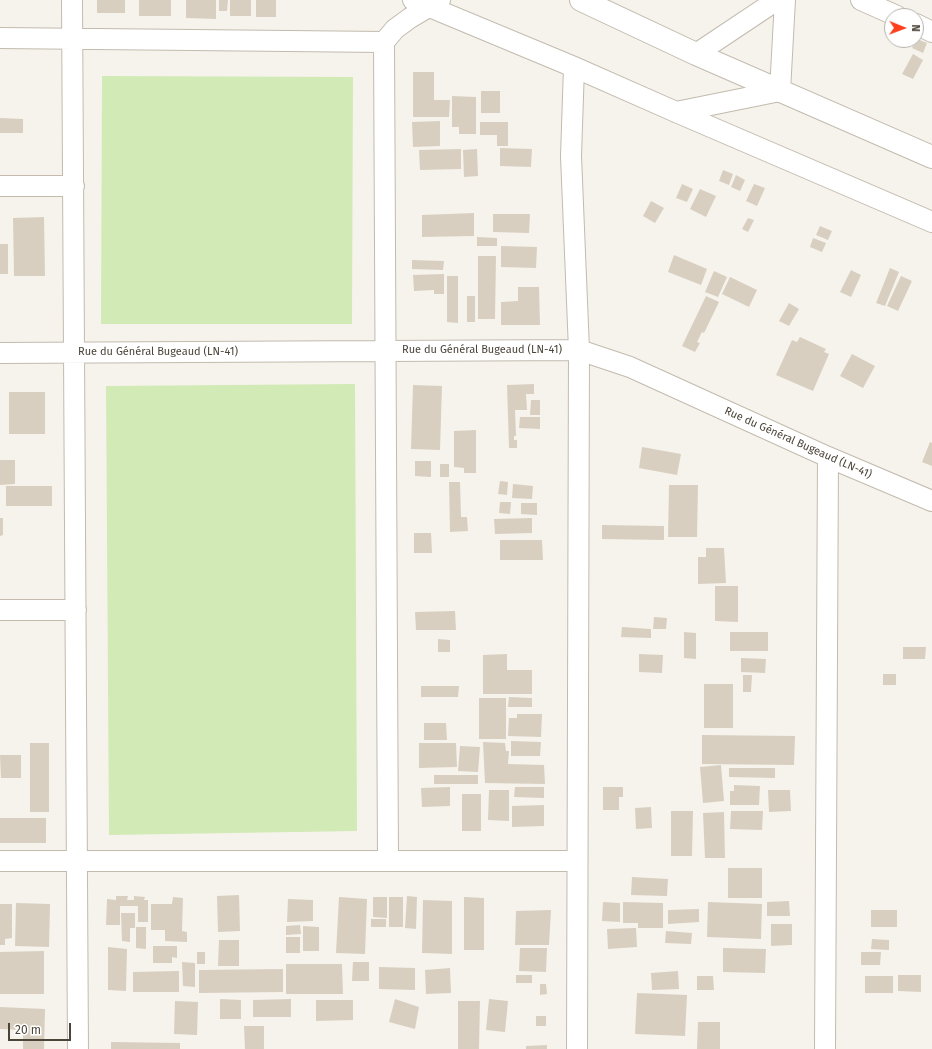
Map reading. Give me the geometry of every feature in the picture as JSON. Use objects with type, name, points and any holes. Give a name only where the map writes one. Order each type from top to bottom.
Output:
[{"type":"street","points":[[72,0],[78,1049]]},
{"type":"street","points":[[581,0],[696,54],[932,157]]},
{"type":"street","points":[[696,54],[777,0]]},
{"type":"street","points":[[780,91],[785,0]]},
{"type":"street","points":[[861,0],[884,10]]},
{"type":"street","points":[[388,861],[384,42],[395,29],[410,18],[427,2],[676,112],[932,222]]},
{"type":"street","points":[[0,38],[384,42]]},
{"type":"street","points":[[574,67],[571,156],[579,350],[577,1049]]},
{"type":"street","points":[[676,112],[780,91]]},
{"type":"street","points":[[0,186],[74,186]]},
{"type":"street","name":"Rue du Général Bugeaud (LN-41)","points":[[0,353],[579,350],[630,368],[828,457],[932,501]]},
{"type":"street","points":[[825,1049],[828,457]]},
{"type":"street","points":[[0,610],[76,610]]},
{"type":"street","points":[[0,861],[577,860]]},
{"type":"green space","points":[[102,76],[353,77],[352,324],[101,324]]},
{"type":"green space","points":[[355,384],[357,831],[109,835],[106,386]]},
{"type":"building","points":[[97,0],[125,0],[125,13],[97,13]]},
{"type":"building","points":[[139,0],[171,0],[171,16],[139,16]]},
{"type":"building","points":[[186,0],[216,0],[216,19],[186,18]]},
{"type":"building","points":[[219,0],[228,0],[227,11],[219,11]]},
{"type":"building","points":[[230,0],[251,0],[251,16],[230,16]]},
{"type":"building","points":[[256,0],[276,0],[276,17],[256,17]]},
{"type":"building","points":[[924,42],[927,43],[923,53],[912,48],[924,48]]},
{"type":"building","points":[[913,54],[923,60],[913,79],[902,74]]},
{"type":"building","points":[[413,72],[434,72],[434,100],[450,100],[449,117],[413,117]]},
{"type":"building","points":[[481,91],[500,91],[500,113],[481,113]]},
{"type":"building","points":[[452,96],[476,97],[476,134],[459,134],[459,127],[452,127]]},
{"type":"building","points":[[0,118],[23,119],[23,133],[0,133]]},
{"type":"building","points":[[440,121],[440,146],[413,147],[412,122]]},
{"type":"building","points":[[480,122],[508,122],[508,146],[497,146],[497,135],[480,135]]},
{"type":"building","points":[[500,148],[532,149],[531,167],[500,166]]},
{"type":"building","points":[[461,149],[461,169],[420,170],[419,150]]},
{"type":"building","points":[[477,149],[478,176],[464,177],[463,150]]},
{"type":"building","points":[[723,170],[733,174],[729,185],[719,181]]},
{"type":"building","points":[[736,175],[745,180],[740,191],[731,187]]},
{"type":"building","points":[[682,184],[693,189],[687,202],[676,198]]},
{"type":"building","points":[[754,184],[765,188],[757,206],[746,201]]},
{"type":"building","points":[[700,189],[716,196],[706,217],[690,209]]},
{"type":"building","points":[[651,201],[664,208],[655,223],[643,216]]},
{"type":"building","points":[[474,213],[474,236],[422,237],[422,215]]},
{"type":"building","points":[[493,214],[530,214],[529,233],[493,232]]},
{"type":"building","points":[[44,217],[45,276],[14,276],[13,218]]},
{"type":"building","points":[[748,218],[754,220],[748,232],[742,229]]},
{"type":"building","points":[[820,226],[832,231],[828,240],[816,235]]},
{"type":"building","points":[[477,237],[497,238],[497,246],[477,246]]},
{"type":"building","points":[[813,238],[826,243],[822,252],[810,247]]},
{"type":"building","points":[[0,244],[8,244],[8,274],[0,274]]},
{"type":"building","points":[[501,246],[537,247],[536,268],[501,267]]},
{"type":"building","points":[[674,255],[707,269],[701,285],[668,272]]},
{"type":"building","points":[[478,256],[496,256],[495,319],[478,319]]},
{"type":"building","points":[[412,260],[444,261],[443,270],[412,269]]},
{"type":"building","points":[[890,268],[899,272],[885,306],[876,303]]},
{"type":"building","points":[[851,270],[861,275],[851,297],[840,292]]},
{"type":"building","points":[[714,271],[727,277],[718,297],[705,292]]},
{"type":"building","points":[[444,274],[444,294],[434,294],[434,290],[414,291],[413,275]]},
{"type":"building","points":[[447,276],[458,276],[458,323],[447,322]]},
{"type":"building","points":[[901,276],[912,281],[898,311],[887,306]]},
{"type":"building","points":[[730,277],[757,290],[749,307],[722,294]]},
{"type":"building","points":[[518,287],[539,287],[540,325],[501,325],[501,302],[518,301]]},
{"type":"building","points":[[467,296],[475,296],[475,322],[467,322]]},
{"type":"building","points":[[706,296],[719,302],[704,333],[702,332],[697,342],[700,343],[695,352],[682,346]]},
{"type":"building","points":[[789,303],[799,309],[789,326],[779,321]]},
{"type":"building","points":[[800,337],[826,349],[824,352],[829,354],[813,391],[776,375],[792,340],[797,342]]},
{"type":"building","points":[[852,354],[875,366],[863,388],[840,376]]},
{"type":"building","points":[[534,384],[534,394],[526,394],[527,410],[515,410],[516,436],[514,436],[514,440],[517,440],[517,448],[509,448],[507,385]]},
{"type":"building","points":[[413,385],[442,386],[440,450],[411,449]]},
{"type":"building","points":[[9,392],[45,392],[45,434],[9,434]]},
{"type":"building","points":[[531,400],[540,400],[540,415],[530,415]]},
{"type":"building","points":[[520,417],[540,417],[540,429],[519,428]]},
{"type":"building","points":[[476,430],[476,473],[464,473],[464,468],[454,467],[454,431]]},
{"type":"building","points":[[930,442],[932,443],[932,466],[922,462]]},
{"type":"building","points":[[642,447],[681,454],[677,475],[639,468]]},
{"type":"building","points":[[0,460],[15,460],[15,484],[0,485]]},
{"type":"building","points":[[415,461],[431,461],[431,477],[415,476]]},
{"type":"building","points":[[440,464],[449,464],[449,477],[440,477]]},
{"type":"building","points":[[500,481],[508,482],[507,495],[498,494]]},
{"type":"building","points":[[449,482],[460,482],[461,517],[467,517],[468,531],[450,532]]},
{"type":"building","points":[[513,484],[533,486],[532,499],[512,498]]},
{"type":"building","points":[[669,485],[698,485],[697,537],[668,537]]},
{"type":"building","points":[[6,486],[52,486],[52,506],[6,506]]},
{"type":"building","points":[[500,502],[511,502],[510,514],[499,513]]},
{"type":"building","points":[[521,503],[537,503],[537,515],[521,514]]},
{"type":"building","points":[[0,518],[3,518],[3,535],[0,536]]},
{"type":"building","points":[[532,518],[532,533],[495,534],[494,519]]},
{"type":"building","points":[[602,525],[664,526],[664,540],[602,539]]},
{"type":"building","points":[[414,533],[431,533],[432,553],[414,553]]},
{"type":"building","points":[[500,540],[542,540],[543,560],[500,560]]},
{"type":"building","points":[[706,548],[724,548],[726,583],[698,584],[698,557],[706,557]]},
{"type":"building","points":[[715,586],[738,586],[738,622],[715,621]]},
{"type":"building","points":[[455,611],[456,630],[416,630],[415,612]]},
{"type":"building","points":[[654,617],[667,618],[666,629],[653,629]]},
{"type":"building","points":[[622,627],[651,629],[651,638],[621,637]]},
{"type":"building","points":[[684,632],[696,633],[696,659],[684,658]]},
{"type":"building","points":[[730,632],[768,632],[768,651],[730,651]]},
{"type":"building","points":[[438,639],[450,640],[450,652],[438,652]]},
{"type":"building","points":[[903,647],[926,647],[925,659],[903,659]]},
{"type":"building","points":[[507,654],[507,670],[532,670],[532,694],[483,694],[483,655]]},
{"type":"building","points":[[639,654],[663,655],[662,673],[639,672]]},
{"type":"building","points":[[741,658],[766,659],[765,673],[741,672]]},
{"type":"building","points":[[883,674],[896,674],[896,685],[883,685]]},
{"type":"building","points":[[743,675],[752,675],[751,692],[743,692]]},
{"type":"building","points":[[704,684],[733,684],[733,728],[704,728]]},
{"type":"building","points":[[421,686],[459,686],[458,697],[421,697]]},
{"type":"building","points":[[509,697],[532,698],[532,707],[508,707]]},
{"type":"building","points":[[479,698],[506,698],[506,739],[479,739]]},
{"type":"building","points":[[517,714],[542,714],[541,737],[508,736],[509,718],[517,718]]},
{"type":"building","points":[[424,723],[446,723],[447,740],[424,740]]},
{"type":"building","points":[[702,735],[795,736],[794,765],[702,764]]},
{"type":"building","points":[[511,741],[541,742],[540,756],[511,756]]},
{"type":"building","points":[[483,742],[505,743],[506,751],[509,751],[508,764],[544,765],[545,784],[485,783]]},
{"type":"building","points":[[30,743],[49,743],[49,812],[30,812]]},
{"type":"building","points":[[419,743],[456,743],[457,767],[419,768]]},
{"type":"building","points":[[460,746],[480,747],[478,772],[458,771]]},
{"type":"building","points":[[0,755],[21,755],[21,778],[1,778]]},
{"type":"building","points":[[721,765],[724,801],[703,803],[700,767]]},
{"type":"building","points":[[729,768],[775,768],[775,778],[729,777]]},
{"type":"building","points":[[434,775],[478,775],[478,784],[434,784]]},
{"type":"building","points":[[734,785],[760,786],[759,805],[730,805],[730,791],[734,791]]},
{"type":"building","points":[[450,787],[450,806],[422,807],[421,788]]},
{"type":"building","points":[[515,787],[544,787],[544,798],[514,797]]},
{"type":"building","points":[[603,787],[623,787],[623,797],[619,797],[619,810],[603,810]]},
{"type":"building","points":[[489,790],[509,790],[509,821],[488,820]]},
{"type":"building","points":[[768,790],[790,790],[791,811],[769,812]]},
{"type":"building","points":[[462,794],[481,794],[481,831],[462,831]]},
{"type":"building","points":[[544,805],[544,826],[512,827],[512,806]]},
{"type":"building","points":[[651,807],[652,828],[636,829],[635,808]]},
{"type":"building","points":[[671,811],[693,811],[692,856],[671,856]]},
{"type":"building","points":[[731,811],[763,811],[762,830],[730,829]]},
{"type":"building","points":[[724,812],[725,858],[705,858],[703,813]]},
{"type":"building","points":[[0,818],[46,818],[46,843],[0,843]]},
{"type":"building","points":[[728,868],[762,868],[762,898],[728,898]]},
{"type":"building","points":[[632,877],[668,879],[667,896],[631,895]]},
{"type":"building","points":[[239,895],[240,931],[218,932],[217,896]]},
{"type":"building","points":[[116,896],[128,896],[127,900],[134,900],[134,896],[145,897],[144,900],[148,900],[148,922],[138,922],[138,906],[120,906],[120,925],[106,925],[107,899],[116,900]]},
{"type":"building","points":[[407,896],[417,897],[416,929],[405,928]]},
{"type":"building","points":[[173,897],[183,898],[182,931],[187,932],[187,942],[165,941],[165,930],[151,930],[151,904],[172,904]]},
{"type":"building","points":[[339,897],[367,899],[365,954],[336,953]]},
{"type":"building","points":[[373,897],[387,897],[387,918],[373,917]]},
{"type":"building","points":[[389,897],[403,897],[403,927],[389,927]]},
{"type":"building","points":[[464,897],[484,898],[484,950],[464,950]]},
{"type":"building","points":[[288,899],[313,900],[313,921],[287,922]]},
{"type":"building","points":[[423,900],[452,901],[452,954],[422,953]]},
{"type":"building","points":[[789,901],[790,916],[767,916],[767,902]]},
{"type":"building","points":[[603,902],[620,903],[620,922],[602,921]]},
{"type":"building","points":[[623,902],[663,903],[663,928],[638,928],[638,923],[623,923]]},
{"type":"building","points":[[708,902],[762,904],[761,939],[707,937]]},
{"type":"building","points":[[16,903],[50,904],[49,947],[15,946]]},
{"type":"building","points":[[0,904],[12,904],[12,938],[5,939],[5,945],[0,945]]},
{"type":"building","points":[[699,909],[699,922],[668,924],[668,910]]},
{"type":"building","points":[[551,910],[549,945],[515,945],[516,911]]},
{"type":"building","points":[[871,910],[897,910],[897,927],[871,927]]},
{"type":"building","points":[[121,913],[135,913],[135,928],[130,928],[130,942],[122,941]]},
{"type":"building","points":[[371,919],[386,919],[386,927],[371,927]]},
{"type":"building","points":[[771,924],[792,924],[792,945],[771,946]]},
{"type":"building","points":[[300,925],[301,934],[286,935],[286,926]]},
{"type":"building","points":[[303,926],[319,927],[319,951],[303,951]]},
{"type":"building","points":[[136,927],[146,927],[146,949],[136,948]]},
{"type":"building","points":[[636,928],[637,947],[608,949],[607,929]]},
{"type":"building","points":[[666,931],[692,933],[691,944],[665,943]]},
{"type":"building","points":[[286,937],[300,937],[300,953],[286,953]]},
{"type":"building","points":[[872,939],[889,940],[889,950],[871,949]]},
{"type":"building","points":[[219,940],[239,940],[239,966],[218,966]]},
{"type":"building","points":[[153,946],[177,946],[177,958],[172,957],[172,963],[153,963]]},
{"type":"building","points":[[108,947],[127,949],[126,991],[108,990]]},
{"type":"building","points":[[520,948],[547,948],[546,972],[519,971]]},
{"type":"building","points":[[723,948],[766,949],[765,973],[723,972]]},
{"type":"building","points":[[44,951],[44,994],[0,994],[0,952]]},
{"type":"building","points":[[197,952],[205,952],[205,964],[197,964]]},
{"type":"building","points":[[861,952],[881,952],[880,965],[861,965]]},
{"type":"building","points":[[182,962],[195,963],[195,987],[183,986]]},
{"type":"building","points":[[353,962],[369,962],[369,981],[352,981]]},
{"type":"building","points":[[286,964],[342,964],[343,994],[286,994]]},
{"type":"building","points":[[379,967],[415,968],[415,990],[379,989]]},
{"type":"building","points":[[450,968],[451,993],[426,994],[425,970]]},
{"type":"building","points":[[283,969],[283,992],[199,993],[199,970]]},
{"type":"building","points":[[179,971],[179,992],[133,992],[133,972]]},
{"type":"building","points":[[678,971],[679,989],[652,990],[651,973]]},
{"type":"building","points":[[516,975],[532,975],[532,983],[516,983]]},
{"type":"building","points":[[898,975],[921,975],[921,992],[898,991]]},
{"type":"building","points":[[697,976],[713,976],[714,990],[697,990]]},
{"type":"building","points":[[865,976],[893,976],[893,993],[865,993]]},
{"type":"building","points":[[540,984],[546,984],[547,994],[540,995]]},
{"type":"building","points":[[637,993],[687,995],[685,1036],[635,1034]]},
{"type":"building","points":[[220,999],[241,1000],[241,1019],[220,1019]]},
{"type":"building","points":[[291,999],[291,1017],[253,1017],[253,1000]]},
{"type":"building","points":[[395,999],[419,1007],[415,1029],[389,1022]]},
{"type":"building","points":[[489,999],[508,1001],[505,1032],[486,1030]]},
{"type":"building","points":[[316,1000],[353,1000],[353,1020],[316,1021]]},
{"type":"building","points":[[175,1001],[198,1002],[197,1035],[174,1034]]},
{"type":"building","points":[[458,1001],[480,1001],[479,1049],[458,1049]]},
{"type":"building","points":[[0,1007],[45,1009],[44,1049],[23,1049],[23,1030],[0,1029]]},
{"type":"building","points":[[536,1016],[546,1016],[546,1026],[536,1026]]},
{"type":"building","points":[[698,1022],[720,1022],[720,1049],[697,1049]]},
{"type":"building","points":[[244,1026],[264,1026],[264,1049],[245,1049]]},
{"type":"building","points":[[111,1042],[180,1043],[180,1049],[111,1049]]},
{"type":"building","points":[[547,1045],[547,1049],[526,1049],[526,1046]]}]
